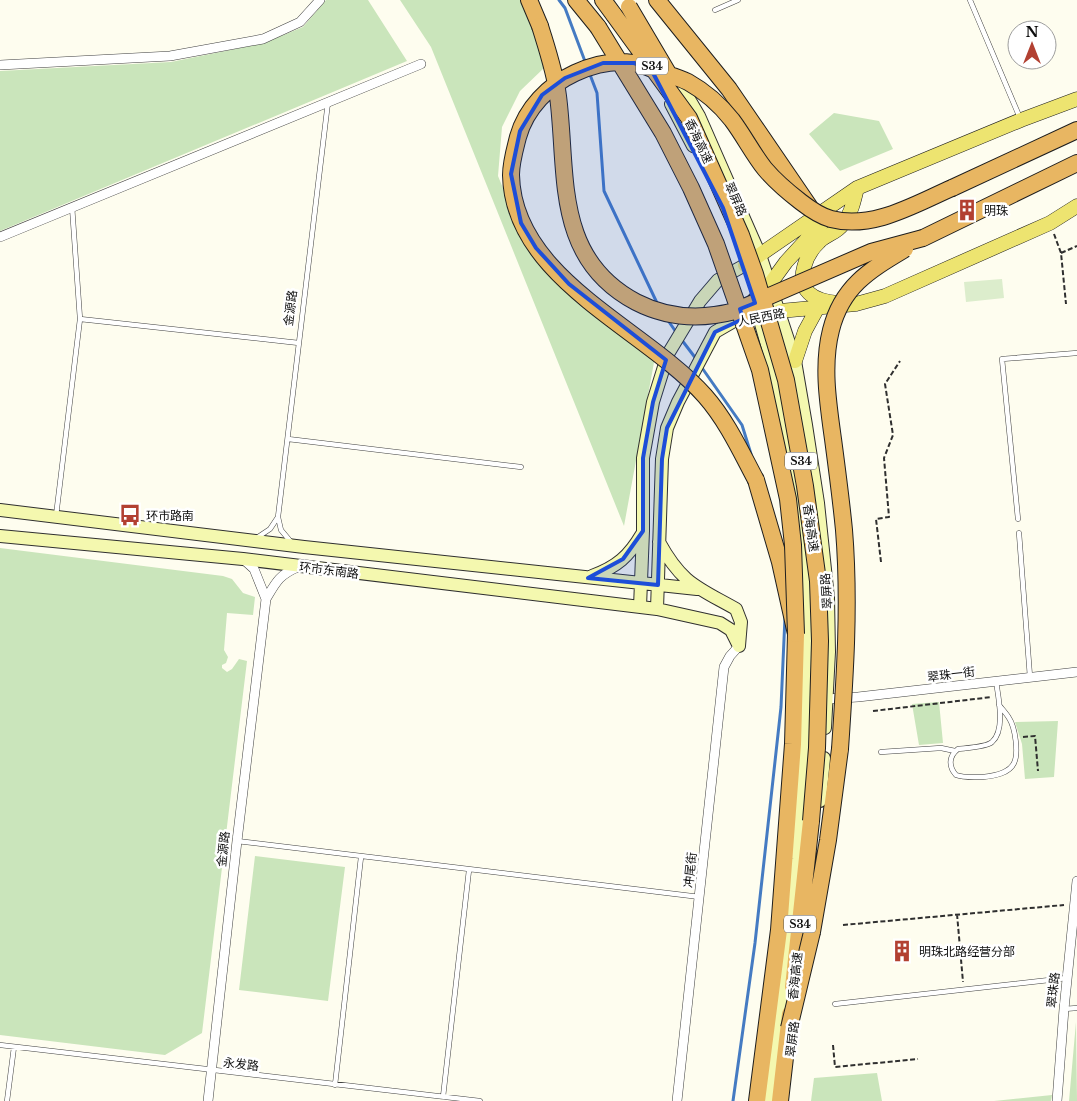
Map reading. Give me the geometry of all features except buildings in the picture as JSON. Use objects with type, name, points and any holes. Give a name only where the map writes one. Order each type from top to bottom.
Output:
[{"type":"highway","points":[[529,0],[540,26],[551,62],[558,95],[565,188],[575,234],[594,270],[607,283],[628,298],[659,312],[679,316],[717,316],[735,311],[871,252],[923,238]]},
{"type":"highway","name":"香海高速","points":[[576,0],[598,27],[663,133],[691,188],[716,244],[760,370],[788,499],[793,545],[796,634],[793,744],[779,930],[757,1101]]},
{"type":"highway","name":"香海高速","points":[[603,0],[689,118],[741,235],[756,274],[786,380],[805,486],[818,581],[820,641],[816,748],[812,821],[780,1101]]},
{"type":"highway","points":[[626,0],[666,70],[689,118]]},
{"type":"highway","points":[[657,0],[729,89],[811,210]]},
{"type":"highway","points":[[796,634],[780,562],[756,480],[732,435],[706,398],[678,370],[569,284],[536,248],[521,223],[513,198],[511,174],[514,152],[520,131],[528,114],[542,95],[565,78],[603,63],[634,62],[688,82],[712,100],[732,120],[765,168],[784,189],[811,210],[832,219],[854,221],[883,218],[1077,130]]},
{"type":"highway","points":[[789,1028],[812,932],[828,840],[840,749],[845,674],[847,605],[844,530],[827,399],[827,363],[831,329],[847,292],[858,280],[885,261],[923,238],[1077,163]]},
{"type":"main road","name":"翠屏路","points":[[607,0],[637,45],[682,124],[723,208],[745,265],[773,366],[790,450],[804,559],[806,633],[802,784],[790,931],[768,1101]]},
{"type":"main road","name":"翠屏路","points":[[626,0],[657,43],[699,116],[760,255],[795,361],[818,503],[828,598],[829,652],[823,780],[785,1101]]},
{"type":"main road","points":[[640,607],[642,583],[643,458],[653,402],[668,354],[700,301],[718,280],[745,265],[857,188],[1021,120],[1077,99]]},
{"type":"main road","points":[[856,304],[829,302],[815,298],[808,292],[803,277],[805,264],[812,249],[821,239],[836,232],[844,224],[857,188]]},
{"type":"main road","points":[[758,315],[770,284],[786,262],[830,214],[835,204]]},
{"type":"main road","name":"人民西路","points":[[657,609],[662,459],[667,428],[678,402],[715,332],[734,321],[758,315],[856,304],[885,296],[1050,223],[1077,206]]},
{"type":"main road","points":[[795,361],[805,331],[817,309]]},
{"type":"main road","name":"环市东南路","points":[[0,510],[304,547],[697,588]]},
{"type":"main road","points":[[588,578],[607,571],[623,559],[643,532]]},
{"type":"main road","name":"环市东南路","points":[[0,536],[244,559],[657,609],[720,623],[731,630],[739,646]]},
{"type":"main road","points":[[659,542],[676,570],[686,580],[736,609],[741,622],[739,646]]},
{"type":"street","points":[[0,65],[170,56],[263,39],[300,22],[320,0]]},
{"type":"street","points":[[0,237],[421,64]]},
{"type":"street","points":[[244,559],[254,569],[266,599]]},
{"type":"street","points":[[266,599],[276,581],[284,573],[299,567]]},
{"type":"street","name":"金源路","points":[[208,1101],[266,599]]},
{"type":"street","name":"冲尾街","points":[[677,1101],[724,667],[730,656],[739,646]]},
{"type":"street","name":"翠珠一街","points":[[827,699],[1077,672]]},
{"type":"street","name":"翠珠路","points":[[1057,1101],[1077,881]]},
{"type":"lane","points":[[715,10],[738,0]]},
{"type":"lane","points":[[970,0],[1021,120]]},
{"type":"lane","name":"金源路","points":[[278,518],[328,101]]},
{"type":"lane","points":[[56,517],[80,320],[72,206]]},
{"type":"lane","points":[[80,320],[299,343]]},
{"type":"lane","points":[[1018,519],[1002,359],[1077,353]]},
{"type":"lane","points":[[288,439],[521,467]]},
{"type":"lane","points":[[245,540],[265,533],[278,518]]},
{"type":"lane","points":[[278,518],[281,530],[285,536],[290,541],[304,547]]},
{"type":"lane","points":[[1019,533],[1030,677]]},
{"type":"lane","points":[[996,681],[998,697],[999,705],[1000,713],[999,725],[992,742],[955,751],[950,764],[956,775],[966,777],[989,776],[1008,770],[1014,764],[1016,754],[1015,738],[1009,718],[999,705]]},
{"type":"lane","points":[[881,752],[941,748],[955,751]]},
{"type":"lane","points":[[237,841],[700,897]]},
{"type":"lane","points":[[335,1085],[361,857]]},
{"type":"lane","points":[[443,1097],[469,870]]},
{"type":"lane","points":[[835,1004],[1067,978]]},
{"type":"lane","points":[[1064,1009],[1077,1008]]},
{"type":"lane","name":"永发路","points":[[0,1046],[480,1101]]},
{"type":"lane","points":[[7,1101],[14,1047]]},
{"type":"path","points":[[1050,223],[1061,253],[1066,304]]},
{"type":"path","points":[[1061,253],[1077,246]]},
{"type":"path","points":[[881,562],[876,519],[889,517],[884,458],[893,435],[885,384],[900,362]]},
{"type":"path","points":[[872,711],[998,697]]},
{"type":"path","points":[[1015,738],[1035,736],[1038,771]]},
{"type":"path","points":[[843,924],[1075,904]]},
{"type":"path","points":[[957,914],[964,990]]},
{"type":"path","points":[[834,1045],[835,1067],[918,1059]]},
{"type":"highlighted area","points":[[603,63],[634,63],[651,69],[723,208],[755,303],[740,309],[743,319],[715,332],[667,428],[662,459],[658,585],[588,578],[623,559],[643,531],[643,458],[653,402],[666,360],[569,284],[536,248],[521,223],[511,174],[520,131],[542,95],[565,78]]},
{"type":"green space","points":[[326,0],[368,0],[407,61],[0,231],[0,71],[171,62],[264,43],[303,27]]},
{"type":"green space","points":[[400,0],[524,0],[545,67],[520,91],[502,127],[498,176],[523,237],[655,357],[624,526],[431,47]]},
{"type":"green space","points":[[834,113],[879,121],[893,149],[840,171],[809,134]]},
{"type":"green space","points":[[1002,279],[1004,298],[966,302],[964,282]]},
{"type":"green space","points":[[0,548],[223,576],[232,579],[243,593],[255,597],[253,615],[227,613],[224,650],[228,657],[222,668],[227,672],[232,669],[239,659],[247,661],[202,1033],[165,1055],[0,1035]]},
{"type":"green space","points":[[939,702],[943,743],[919,745],[912,704]]},
{"type":"green space","points":[[1058,721],[1054,777],[1025,779],[1022,744],[1015,722]]},
{"type":"green space","points":[[255,856],[345,867],[328,1001],[239,990]]},
{"type":"green space","points":[[1076,1022],[1077,1101],[1069,1101]]},
{"type":"green space","points":[[877,1073],[882,1101],[811,1101],[814,1078]]},
{"type":"green space","points":[[1052,1095],[1051,1101],[994,1101]]},
{"type":"waterway","points":[[559,0],[565,8],[586,64]]},
{"type":"waterway","points":[[589,72],[597,93],[604,191],[658,305]]},
{"type":"waterway","points":[[667,319],[676,332]]},
{"type":"waterway","points":[[681,339],[697,360]]},
{"type":"waterway","points":[[700,365],[742,425],[751,454]]},
{"type":"waterway","points":[[733,1101],[755,943],[781,707],[785,617]]},
{"type":"place","name":"明珠","points":[[967,210]]},
{"type":"place","name":"环市路南","points":[[130,515]]},
{"type":"place","name":"明珠北路经营分部","points":[[902,951]]}]
